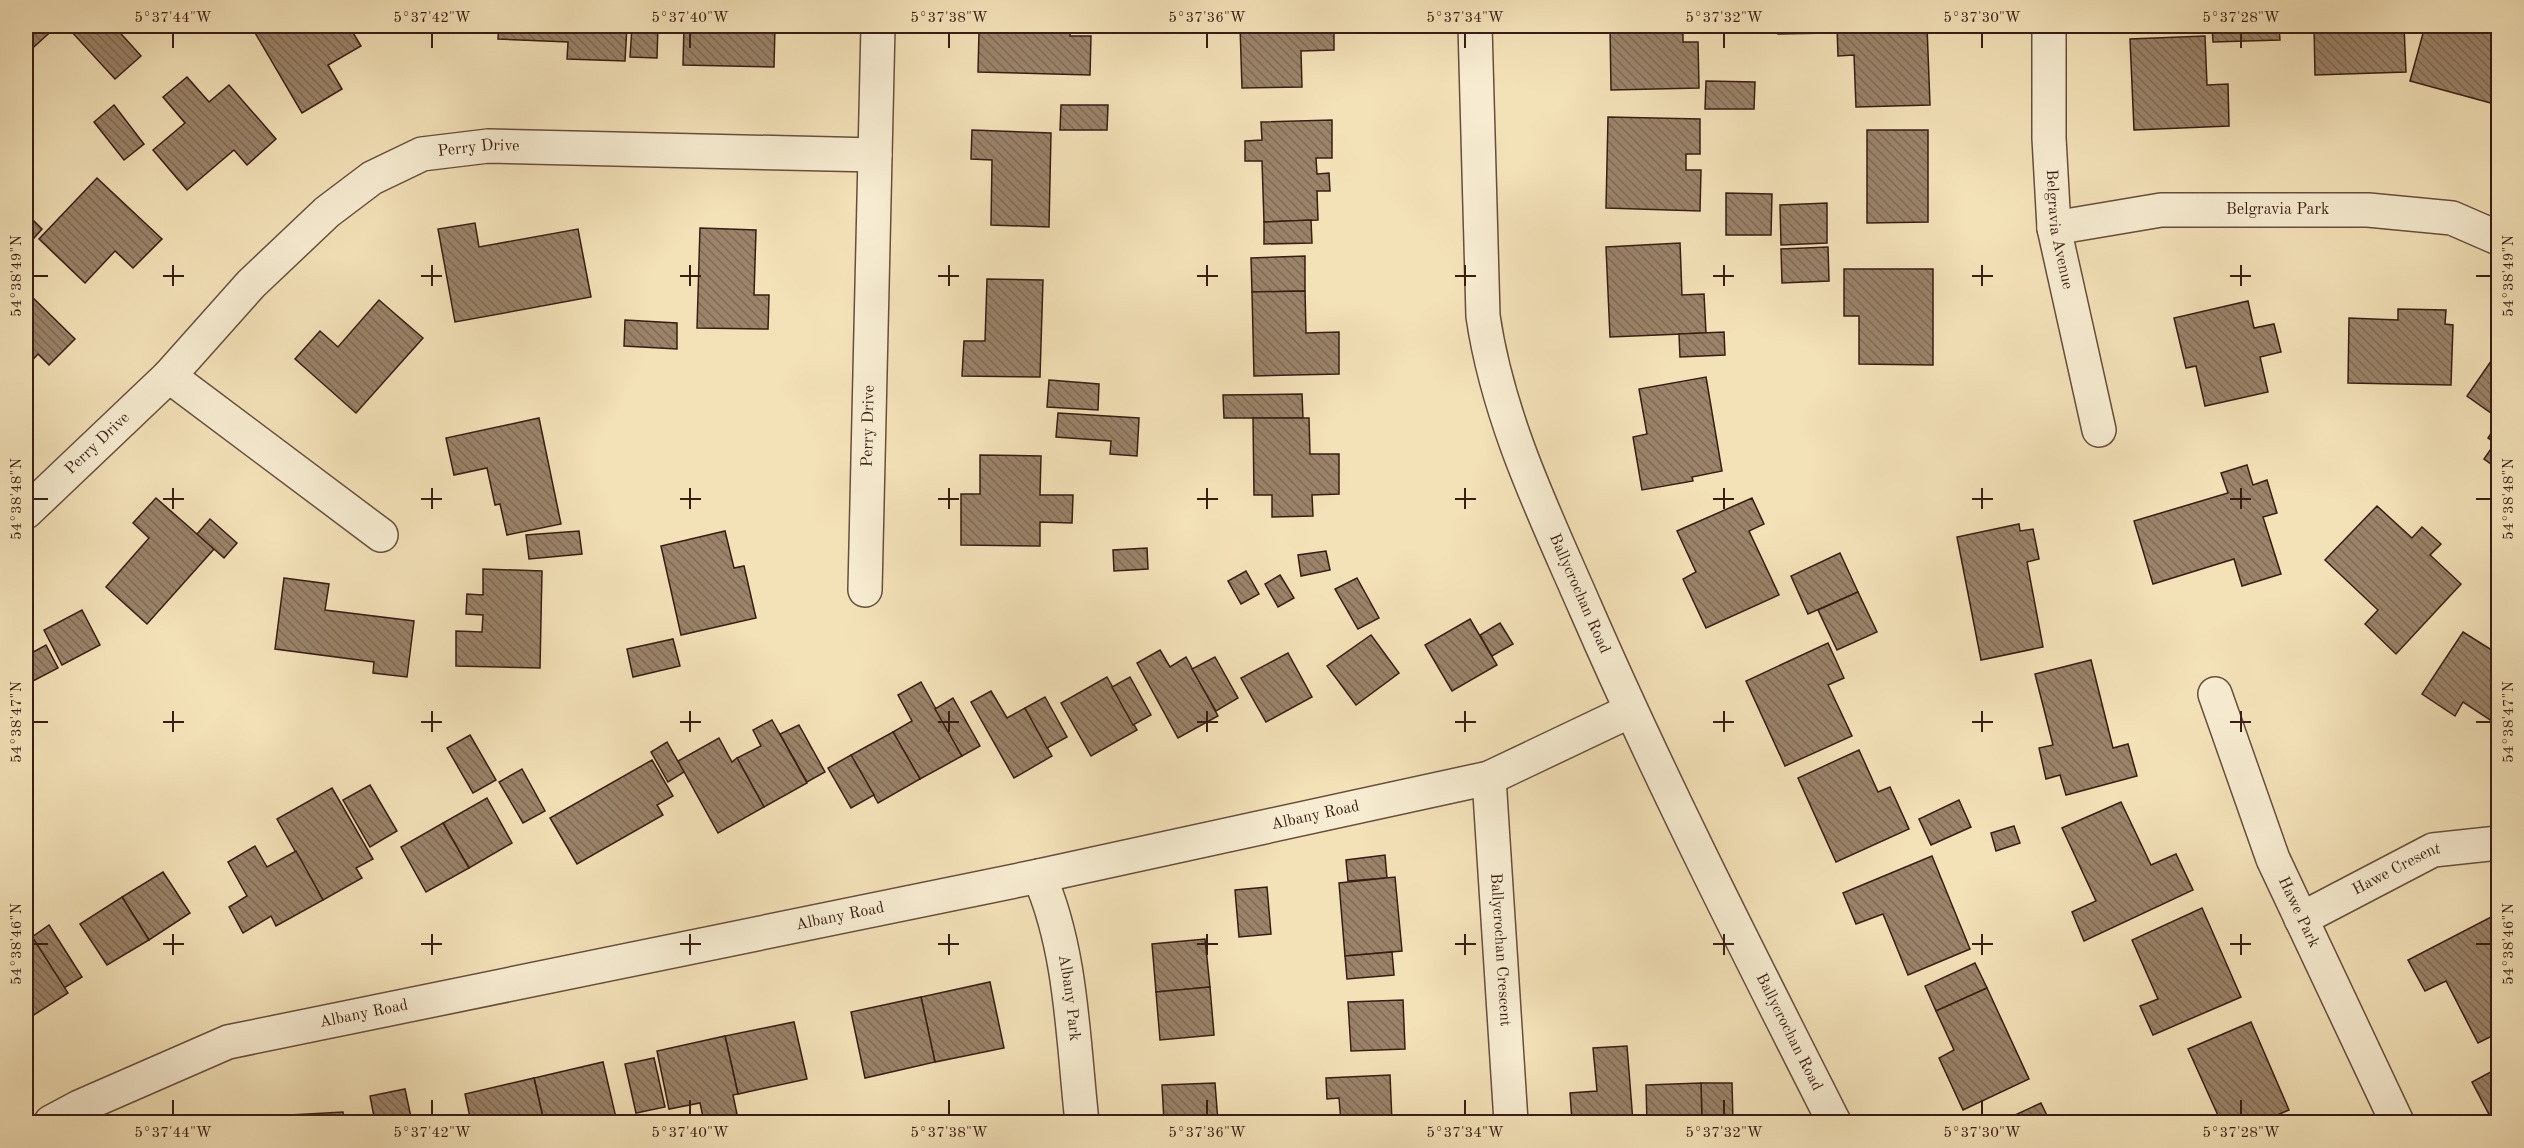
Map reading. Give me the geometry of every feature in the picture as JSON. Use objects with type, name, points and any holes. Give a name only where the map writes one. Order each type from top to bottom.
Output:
[{"type":"street","name":"Perry Drive","points":[[865,590],[878,26]]},
{"type":"street","name":"Ballycrochan Road","points":[[1475,26],[1483,316],[1489,358],[1521,462],[1630,711],[1834,1122]]},
{"type":"street","name":"Belgravia Avenue","points":[[2049,26],[2049,138],[2054,228],[2099,430]]},
{"type":"street","name":"Perry Drive","points":[[26,512],[169,376],[251,284],[327,212],[372,178],[422,154],[488,146],[875,155]]},
{"type":"street","name":"Belgravia Park","points":[[2054,228],[2161,210],[2368,210],[2452,218],[2499,238]]},
{"type":"street","points":[[169,376],[381,536]]},
{"type":"street","name":"Hawe Park","points":[[2215,694],[2273,859],[2397,1122]]},
{"type":"street","name":"Albany Road","points":[[51,1122],[83,1114],[228,1042],[1039,876],[1489,778],[1630,711]]},
{"type":"street","name":"Ballycrochan Crescent","points":[[1489,778],[1511,1122]]},
{"type":"street","name":"Hawe Cresent","points":[[2301,919],[2433,850],[2499,843]]},
{"type":"street","name":"Albany Park","points":[[1039,876],[1049,900],[1064,961],[1082,1122]]},
{"type":"building","points":[[26,26],[57,26],[26,54]]},
{"type":"building","points":[[74,26],[114,26],[141,56],[115,79],[69,29]]},
{"type":"building","points":[[251,26],[349,26],[361,46],[328,65],[342,89],[302,113]]},
{"type":"building","points":[[423,26],[466,26],[466,29],[423,31]]},
{"type":"building","points":[[499,26],[627,26],[625,61],[567,59],[568,42],[498,39]]},
{"type":"building","points":[[632,26],[658,26],[657,58],[630,57]]},
{"type":"building","points":[[684,26],[775,26],[774,67],[683,65]]},
{"type":"building","points":[[1009,26],[1070,26],[1070,36],[1091,36],[1090,75],[978,72],[979,32],[1009,33]]},
{"type":"building","points":[[1240,26],[1334,26],[1334,50],[1301,51],[1302,87],[1242,88]]},
{"type":"building","points":[[1610,26],[1702,26],[1683,28],[1683,42],[1698,42],[1699,88],[1611,90]]},
{"type":"building","points":[[1777,26],[1828,26],[1828,33],[1778,34]]},
{"type":"building","points":[[1837,26],[1927,26],[1930,105],[1856,107],[1854,55],[1838,56]]},
{"type":"building","points":[[2212,26],[2279,26],[2280,40],[2213,42]]},
{"type":"building","points":[[2314,26],[2404,26],[2406,72],[2315,75]]},
{"type":"building","points":[[2425,26],[2498,26],[2498,105],[2410,81]]},
{"type":"building","points":[[2205,36],[2207,85],[2228,84],[2229,126],[2134,130],[2130,39]]},
{"type":"building","points":[[187,77],[209,102],[229,85],[276,139],[247,165],[234,150],[187,190],[153,150],[185,123],[163,97]]},
{"type":"building","points":[[1706,81],[1755,82],[1754,109],[1705,109]]},
{"type":"building","points":[[114,105],[144,144],[124,160],[94,122]]},
{"type":"building","points":[[1061,105],[1108,105],[1107,130],[1060,130]]},
{"type":"building","points":[[1608,117],[1700,119],[1700,154],[1686,154],[1686,170],[1701,170],[1700,211],[1606,208]]},
{"type":"building","points":[[1332,120],[1332,158],[1316,158],[1317,174],[1329,173],[1330,191],[1317,191],[1318,220],[1264,222],[1262,161],[1245,161],[1245,141],[1262,140],[1261,122]]},
{"type":"building","points":[[972,130],[1051,133],[1049,227],[991,225],[992,160],[971,159]]},
{"type":"building","points":[[1867,130],[1928,130],[1928,222],[1867,223]]},
{"type":"building","points":[[97,178],[162,239],[133,268],[115,251],[85,283],[39,239]]},
{"type":"building","points":[[1726,193],[1772,194],[1771,235],[1726,235]]},
{"type":"building","points":[[1827,203],[1827,243],[1781,245],[1780,205]]},
{"type":"building","points":[[26,213],[42,229],[26,247]]},
{"type":"building","points":[[1311,220],[1312,243],[1264,244],[1264,222]]},
{"type":"building","points":[[475,223],[479,247],[578,229],[591,297],[455,322],[438,229]]},
{"type":"building","points":[[700,228],[756,230],[754,295],[769,295],[768,329],[697,328]]},
{"type":"building","points":[[1680,243],[1682,295],[1704,294],[1706,333],[1610,337],[1606,247]]},
{"type":"building","points":[[1828,247],[1829,281],[1782,283],[1781,249]]},
{"type":"building","points":[[1305,256],[1305,291],[1252,292],[1251,258]]},
{"type":"building","points":[[1844,269],[1933,269],[1933,365],[1859,364],[1859,316],[1844,316]]},
{"type":"building","points":[[987,279],[1043,280],[1040,377],[962,376],[964,341],[985,341]]},
{"type":"building","points":[[1305,291],[1306,333],[1339,332],[1339,374],[1254,376],[1252,292]]},
{"type":"building","points":[[27,292],[75,339],[49,365],[38,354],[26,367]]},
{"type":"building","points":[[379,300],[423,338],[356,413],[295,359],[320,331],[338,347]]},
{"type":"building","points":[[2248,301],[2254,328],[2274,324],[2281,352],[2260,357],[2268,392],[2205,406],[2196,366],[2186,368],[2174,318]]},
{"type":"building","points":[[2398,309],[2446,310],[2445,324],[2453,325],[2451,385],[2348,383],[2349,318],[2398,320]]},
{"type":"building","points":[[625,320],[677,323],[677,349],[624,346]]},
{"type":"building","points":[[1724,332],[1725,355],[1680,357],[1679,334]]},
{"type":"building","points":[[2498,351],[2498,418],[2467,396]]},
{"type":"building","points":[[1706,377],[1722,471],[1692,477],[1693,481],[1642,490],[1633,437],[1647,434],[1639,389]]},
{"type":"building","points":[[1049,380],[1099,384],[1098,410],[1047,407]]},
{"type":"building","points":[[1302,394],[1303,418],[1224,418],[1223,395]]},
{"type":"building","points":[[1058,413],[1139,418],[1137,456],[1110,454],[1111,441],[1056,437]]},
{"type":"building","points":[[539,418],[561,524],[507,535],[500,504],[495,505],[487,468],[454,475],[446,438]]},
{"type":"building","points":[[1253,418],[1309,418],[1310,454],[1339,454],[1339,494],[1312,495],[1313,516],[1272,517],[1272,495],[1254,495]]},
{"type":"building","points":[[2498,422],[2498,469],[2484,459],[2495,443],[2488,438]]},
{"type":"building","points":[[980,455],[1041,456],[1040,495],[1073,495],[1072,523],[1040,522],[1040,546],[961,545],[961,494],[980,494]]},
{"type":"building","points":[[2247,465],[2253,485],[2267,480],[2277,513],[2263,517],[2281,574],[2242,586],[2234,559],[2153,584],[2134,521],[2228,493],[2221,473]]},
{"type":"building","points":[[156,498],[214,549],[147,624],[106,587],[149,538],[133,523]]},
{"type":"building","points":[[1752,498],[1764,524],[1749,531],[1779,595],[1706,628],[1683,579],[1696,572],[1677,531]]},
{"type":"building","points":[[2377,506],[2412,538],[2422,527],[2441,544],[2430,555],[2461,584],[2396,654],[2365,624],[2378,610],[2325,560]]},
{"type":"building","points":[[210,519],[237,543],[224,558],[197,534]]},
{"type":"building","points":[[2019,524],[2020,531],[2033,529],[2039,559],[2027,562],[2043,647],[1981,660],[1957,537]]},
{"type":"building","points":[[579,531],[582,554],[529,559],[526,535]]},
{"type":"building","points":[[725,531],[734,568],[744,566],[756,618],[681,635],[661,546]]},
{"type":"building","points":[[1147,548],[1148,569],[1114,571],[1113,550]]},
{"type":"building","points":[[1326,551],[1330,570],[1301,576],[1298,555]]},
{"type":"building","points":[[1840,553],[1858,592],[1808,614],[1791,576]]},
{"type":"building","points":[[483,569],[542,571],[540,668],[456,666],[456,631],[482,632],[483,615],[466,614],[467,594],[483,595]]},
{"type":"building","points":[[1246,571],[1259,594],[1241,604],[1228,581]]},
{"type":"building","points":[[1280,575],[1294,598],[1278,607],[1265,584]]},
{"type":"building","points":[[284,578],[329,584],[325,610],[414,621],[407,677],[373,673],[374,662],[275,649]]},
{"type":"building","points":[[1357,578],[1379,618],[1358,629],[1335,589]]},
{"type":"building","points":[[1858,592],[1877,632],[1837,650],[1818,610]]},
{"type":"building","points":[[82,610],[100,645],[62,665],[44,630]]},
{"type":"building","points":[[1470,619],[1497,665],[1452,691],[1425,645]]},
{"type":"building","points":[[1500,623],[1513,644],[1492,656],[1480,635]]},
{"type":"building","points":[[2463,632],[2498,654],[2498,725],[2463,702],[2455,716],[2422,694]]},
{"type":"building","points":[[1371,635],[1399,673],[1356,705],[1327,666]]},
{"type":"building","points":[[673,639],[680,666],[633,677],[627,649]]},
{"type":"building","points":[[1828,643],[1844,678],[1828,685],[1852,736],[1785,766],[1746,681]]},
{"type":"building","points":[[46,645],[58,668],[33,681],[26,667],[26,656]]},
{"type":"building","points":[[1160,650],[1170,667],[1186,657],[1218,716],[1178,738],[1137,663]]},
{"type":"building","points":[[1288,653],[1312,697],[1266,722],[1241,678]]},
{"type":"building","points":[[1215,657],[1238,698],[1216,711],[1192,669]]},
{"type":"building","points":[[2091,660],[2113,748],[2128,744],[2137,776],[2066,795],[2060,775],[2046,779],[2039,748],[2053,745],[2035,674]]},
{"type":"building","points":[[1107,677],[1137,730],[1091,756],[1061,703]]},
{"type":"building","points":[[1130,677],[1151,715],[1133,725],[1112,687]]},
{"type":"building","points":[[921,682],[962,756],[920,779],[893,732],[912,721],[898,695]]},
{"type":"building","points":[[991,691],[1007,718],[1025,708],[1052,756],[1014,778],[971,702]]},
{"type":"building","points":[[1045,697],[1067,737],[1047,748],[1025,708]]},
{"type":"building","points":[[953,698],[980,746],[962,756],[935,709]]},
{"type":"building","points":[[772,720],[807,783],[764,807],[737,758],[761,746],[753,730]]},
{"type":"building","points":[[799,725],[825,772],[807,782],[780,734]]},
{"type":"building","points":[[893,732],[920,779],[878,803],[851,755]]},
{"type":"building","points":[[470,735],[496,780],[473,793],[447,748]]},
{"type":"building","points":[[719,738],[732,762],[737,758],[764,807],[718,833],[678,761]]},
{"type":"building","points":[[667,742],[684,772],[668,782],[651,752]]},
{"type":"building","points":[[1859,750],[1878,792],[1890,787],[1909,829],[1836,862],[1798,778]]},
{"type":"building","points":[[851,755],[874,795],[851,808],[828,768]]},
{"type":"building","points":[[652,760],[673,796],[657,805],[663,815],[577,864],[550,818]]},
{"type":"building","points":[[522,769],[545,811],[523,823],[499,782]]},
{"type":"building","points":[[370,785],[397,831],[370,847],[343,800]]},
{"type":"building","points":[[332,788],[373,859],[356,868],[362,878],[323,900],[277,819]]},
{"type":"building","points":[[487,798],[512,843],[469,868],[443,823]]},
{"type":"building","points":[[1959,800],[1971,827],[1931,845],[1919,819]]},
{"type":"building","points":[[2121,802],[2151,865],[2176,854],[2193,890],[2084,941],[2072,912],[2096,901],[2062,828]]},
{"type":"building","points":[[443,823],[469,868],[426,892],[401,847]]},
{"type":"building","points":[[2014,826],[2020,843],[1996,851],[1991,833]]},
{"type":"building","points":[[255,846],[267,867],[296,851],[323,900],[276,926],[271,916],[243,933],[229,907],[247,896],[228,862]]},
{"type":"building","points":[[1385,855],[1387,878],[1348,881],[1346,860]]},
{"type":"building","points":[[1932,856],[1970,949],[1908,975],[1883,914],[1856,924],[1843,893]]},
{"type":"building","points":[[163,872],[190,913],[149,940],[122,897]]},
{"type":"building","points":[[1395,877],[1402,951],[1345,956],[1339,883]]},
{"type":"building","points":[[1267,887],[1271,934],[1239,937],[1235,890]]},
{"type":"building","points":[[122,897],[149,940],[107,965],[80,924]]},
{"type":"building","points":[[2202,908],[2241,997],[2153,1035],[2140,1006],[2158,999],[2132,940]]},
{"type":"building","points":[[2493,916],[2498,927],[2498,1033],[2478,1043],[2446,981],[2425,991],[2408,960]]},
{"type":"building","points":[[49,925],[82,977],[64,988],[32,937]]},
{"type":"building","points":[[26,927],[68,993],[26,1020]]},
{"type":"building","points":[[1205,939],[1210,987],[1156,992],[1152,944]]},
{"type":"building","points":[[1392,952],[1394,975],[1347,979],[1345,956]]},
{"type":"building","points":[[1975,963],[1987,988],[1936,1011],[1925,986]]},
{"type":"building","points":[[990,982],[1004,1048],[935,1062],[921,997]]},
{"type":"building","points":[[1210,987],[1214,1035],[1160,1040],[1156,992]]},
{"type":"building","points":[[1987,988],[2029,1079],[1963,1110],[1939,1058],[1954,1050],[1936,1011]]},
{"type":"building","points":[[921,997],[935,1062],[865,1078],[851,1012]]},
{"type":"building","points":[[1403,1000],[1405,1049],[1351,1051],[1348,1002]]},
{"type":"building","points":[[794,1022],[807,1079],[738,1094],[725,1036]]},
{"type":"building","points":[[2251,1022],[2289,1110],[2261,1122],[2221,1122],[2188,1049]]},
{"type":"building","points":[[725,1036],[738,1094],[733,1095],[738,1119],[704,1122],[700,1103],[669,1109],[657,1051]]},
{"type":"building","points":[[1627,1046],[1633,1122],[1572,1122],[1570,1093],[1597,1091],[1593,1048]]},
{"type":"building","points":[[654,1058],[665,1107],[636,1113],[625,1064]]},
{"type":"building","points":[[603,1062],[617,1122],[544,1122],[534,1078]]},
{"type":"building","points":[[2498,1068],[2498,1122],[2493,1122],[2472,1082]]},
{"type":"building","points":[[1390,1075],[1392,1122],[1341,1122],[1339,1098],[1327,1099],[1326,1078]]},
{"type":"building","points":[[534,1078],[544,1122],[471,1122],[465,1094]]},
{"type":"building","points":[[1215,1083],[1218,1122],[1164,1122],[1162,1085]]},
{"type":"building","points":[[1701,1083],[1732,1083],[1733,1122],[1702,1122]]},
{"type":"building","points":[[1701,1083],[1702,1122],[1647,1122],[1646,1085]]},
{"type":"building","points":[[405,1089],[412,1122],[375,1122],[370,1096]]},
{"type":"building","points":[[2041,1103],[2050,1122],[2000,1122]]},
{"type":"building","points":[[343,1112],[344,1122],[291,1122],[290,1115]]}]
